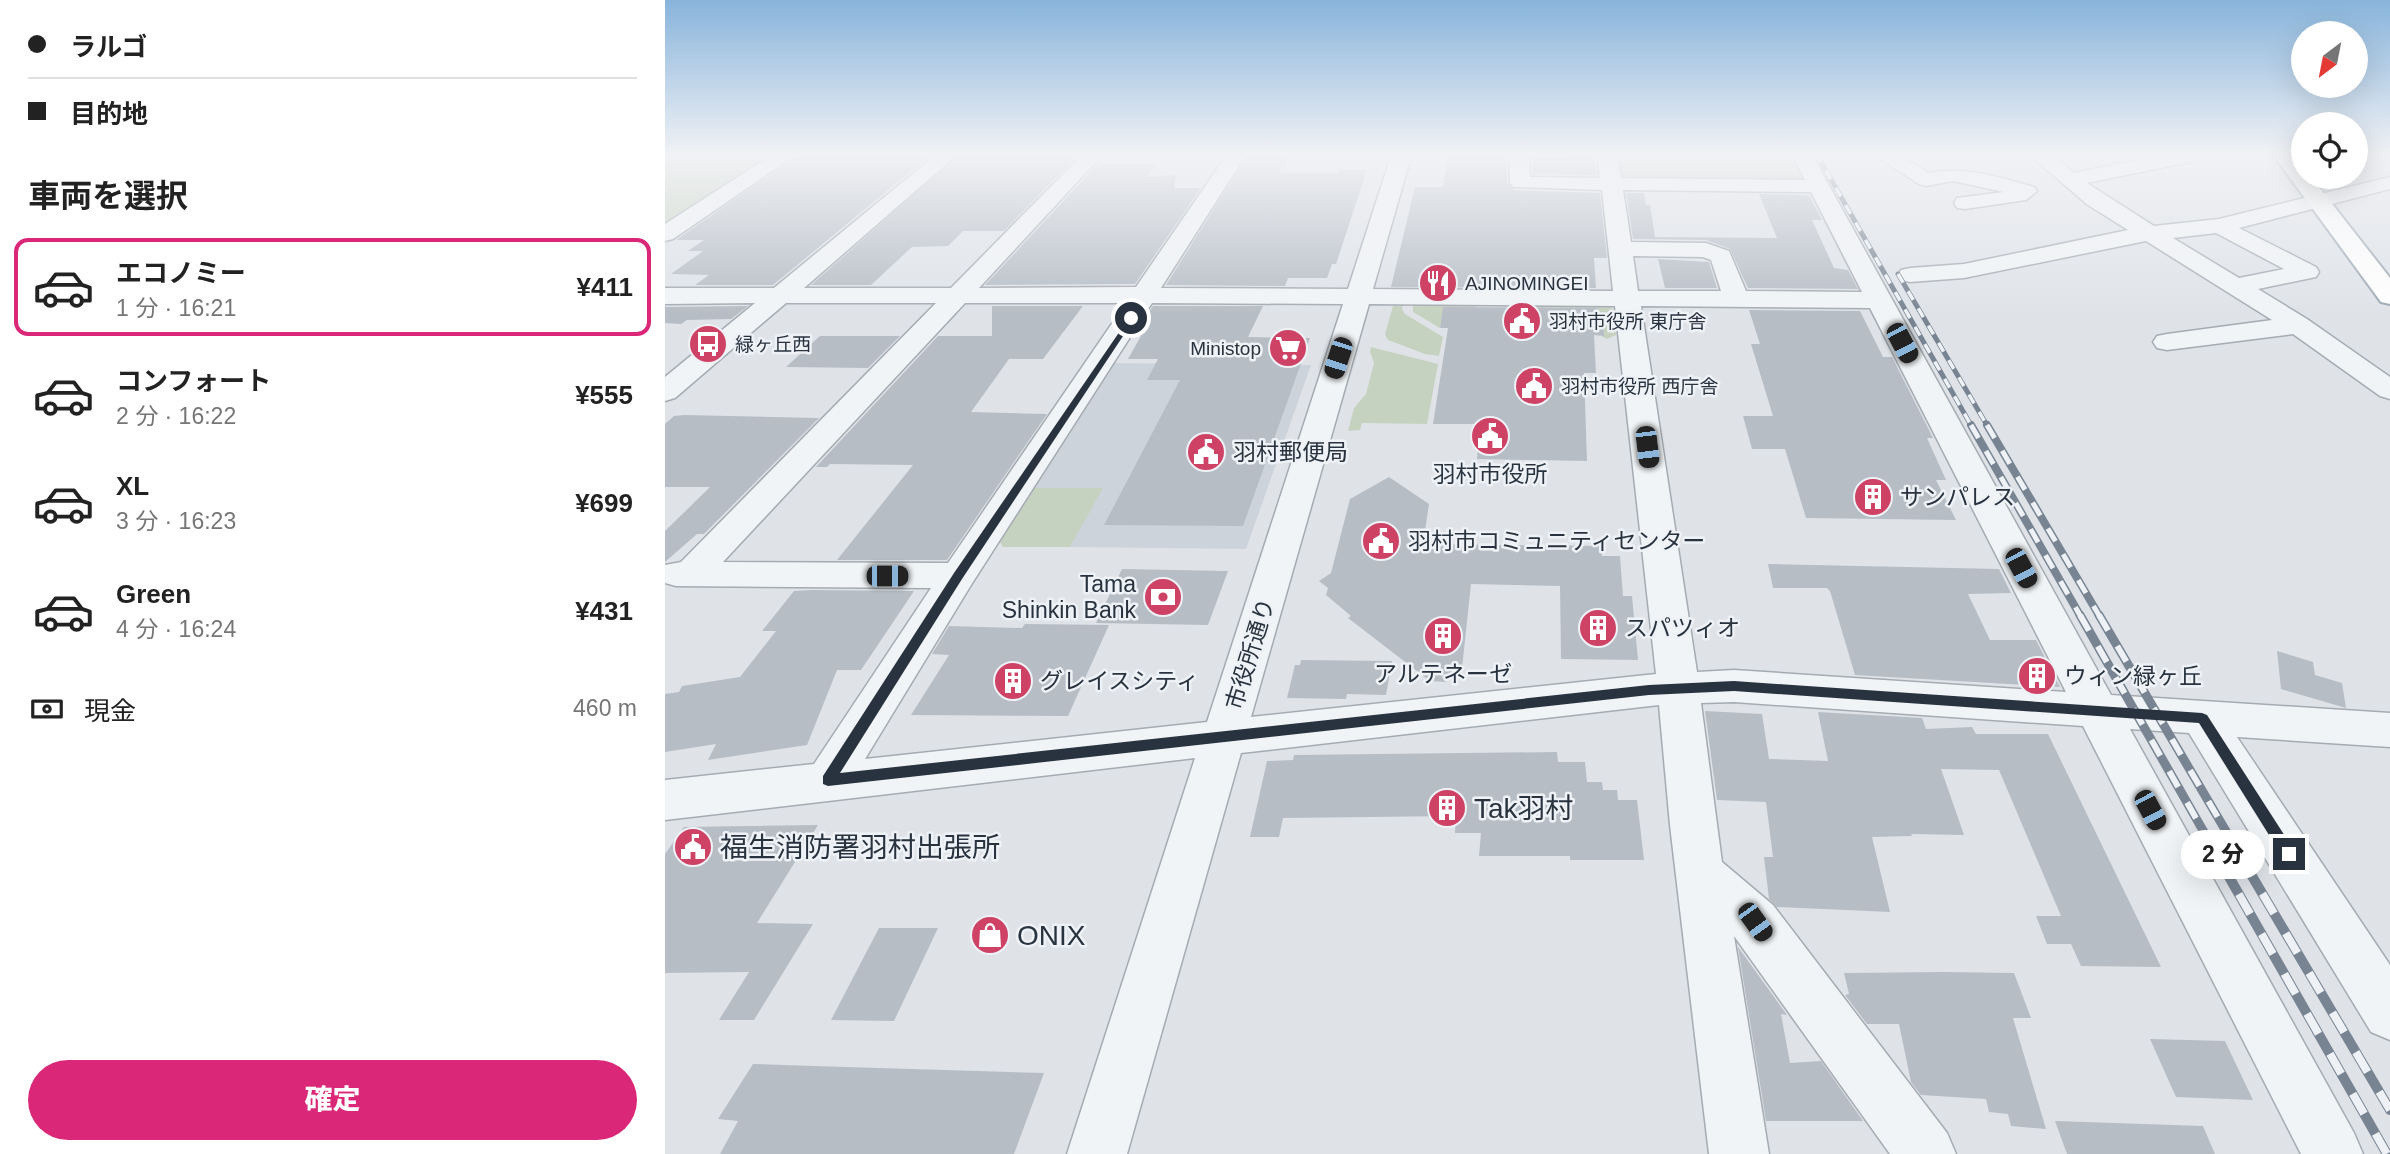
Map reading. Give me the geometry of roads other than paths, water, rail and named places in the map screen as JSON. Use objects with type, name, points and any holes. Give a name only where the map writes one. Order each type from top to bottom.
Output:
[{"type":"main road","points":[[2321,207],[2390,296]]},
{"type":"street","points":[[665,234],[707,207]]},
{"type":"street","points":[[665,392],[885,207]]},
{"type":"street","points":[[678,574],[958,296],[1043,207]]},
{"type":"street","points":[[828,780],[958,576],[1203,207]]},
{"type":"street","name":"市役所通り","points":[[1097,1154],[1386,207]]},
{"type":"street","points":[[1614,207],[1672,631],[1693,825],[1739,1154]]},
{"type":"street","points":[[1829,207],[2333,1154]]},
{"type":"street","points":[[2110,207],[2298,325],[2390,390]]},
{"type":"street","points":[[1910,275],[1964,271],[2088,243],[2219,226],[2293,207]]},
{"type":"street","points":[[2219,226],[2307,272],[2236,286]]},
{"type":"street","points":[[1619,249],[1706,250],[1721,256],[1736,299]]},
{"type":"street","points":[[665,296],[1146,295],[1879,300]]},
{"type":"street","points":[[2210,359],[2174,341],[2298,325]]},
{"type":"street","points":[[678,574],[958,576]]},
{"type":"street","points":[[672,807],[828,780],[1677,688],[1734,686],[2390,730]]},
{"type":"street","points":[[2202,718],[2390,1013]]},
{"type":"street","points":[[1702,875],[1755,922],[1926,1154]]},
{"type":"railway","points":[[1847,207],[1972,427]]},
{"type":"railway","points":[[1898,274],[1988,427]]},
{"type":"railway","points":[[1971,425],[2081,617]]},
{"type":"railway","points":[[1987,425],[2100,617]]},
{"type":"railway","points":[[2080,615],[2217,855]]},
{"type":"railway","points":[[2099,615],[2240,855]]},
{"type":"railway","points":[[2216,854],[2387,1154]]},
{"type":"railway","points":[[2239,854],[2390,1110]]},
{"type":"place","name":"AJINOMINGEI","points":[[1438,283]]},
{"type":"place","name":"羽村市役所 東庁舎","points":[[1522,321]]},
{"type":"place","name":"緑ヶ丘西","points":[[708,344]]},
{"type":"place","name":"Ministop","points":[[1288,348]]},
{"type":"place","name":"羽村市役所 西庁舎","points":[[1534,386]]},
{"type":"place","name":"羽村市役所","points":[[1490,436]]},
{"type":"place","name":"羽村郵便局","points":[[1206,452]]},
{"type":"place","name":"サンパレス","points":[[1873,497]]},
{"type":"place","name":"羽村市コミュニティセンター","points":[[1381,541]]},
{"type":"place","name":"Tama Shinkin Bank","points":[[1163,597]]},
{"type":"place","name":"スパツィオ","points":[[1598,628]]},
{"type":"place","name":"アルテネーゼ","points":[[1443,636]]},
{"type":"place","name":"ウィン緑ヶ丘","points":[[2037,676]]},
{"type":"place","name":"グレイスシティ","points":[[1013,681]]},
{"type":"place","name":"Tak羽村","points":[[1447,808]]},
{"type":"place","name":"福生消防署羽村出張所","points":[[693,847]]},
{"type":"place","name":"ONIX","points":[[990,935]]}]
